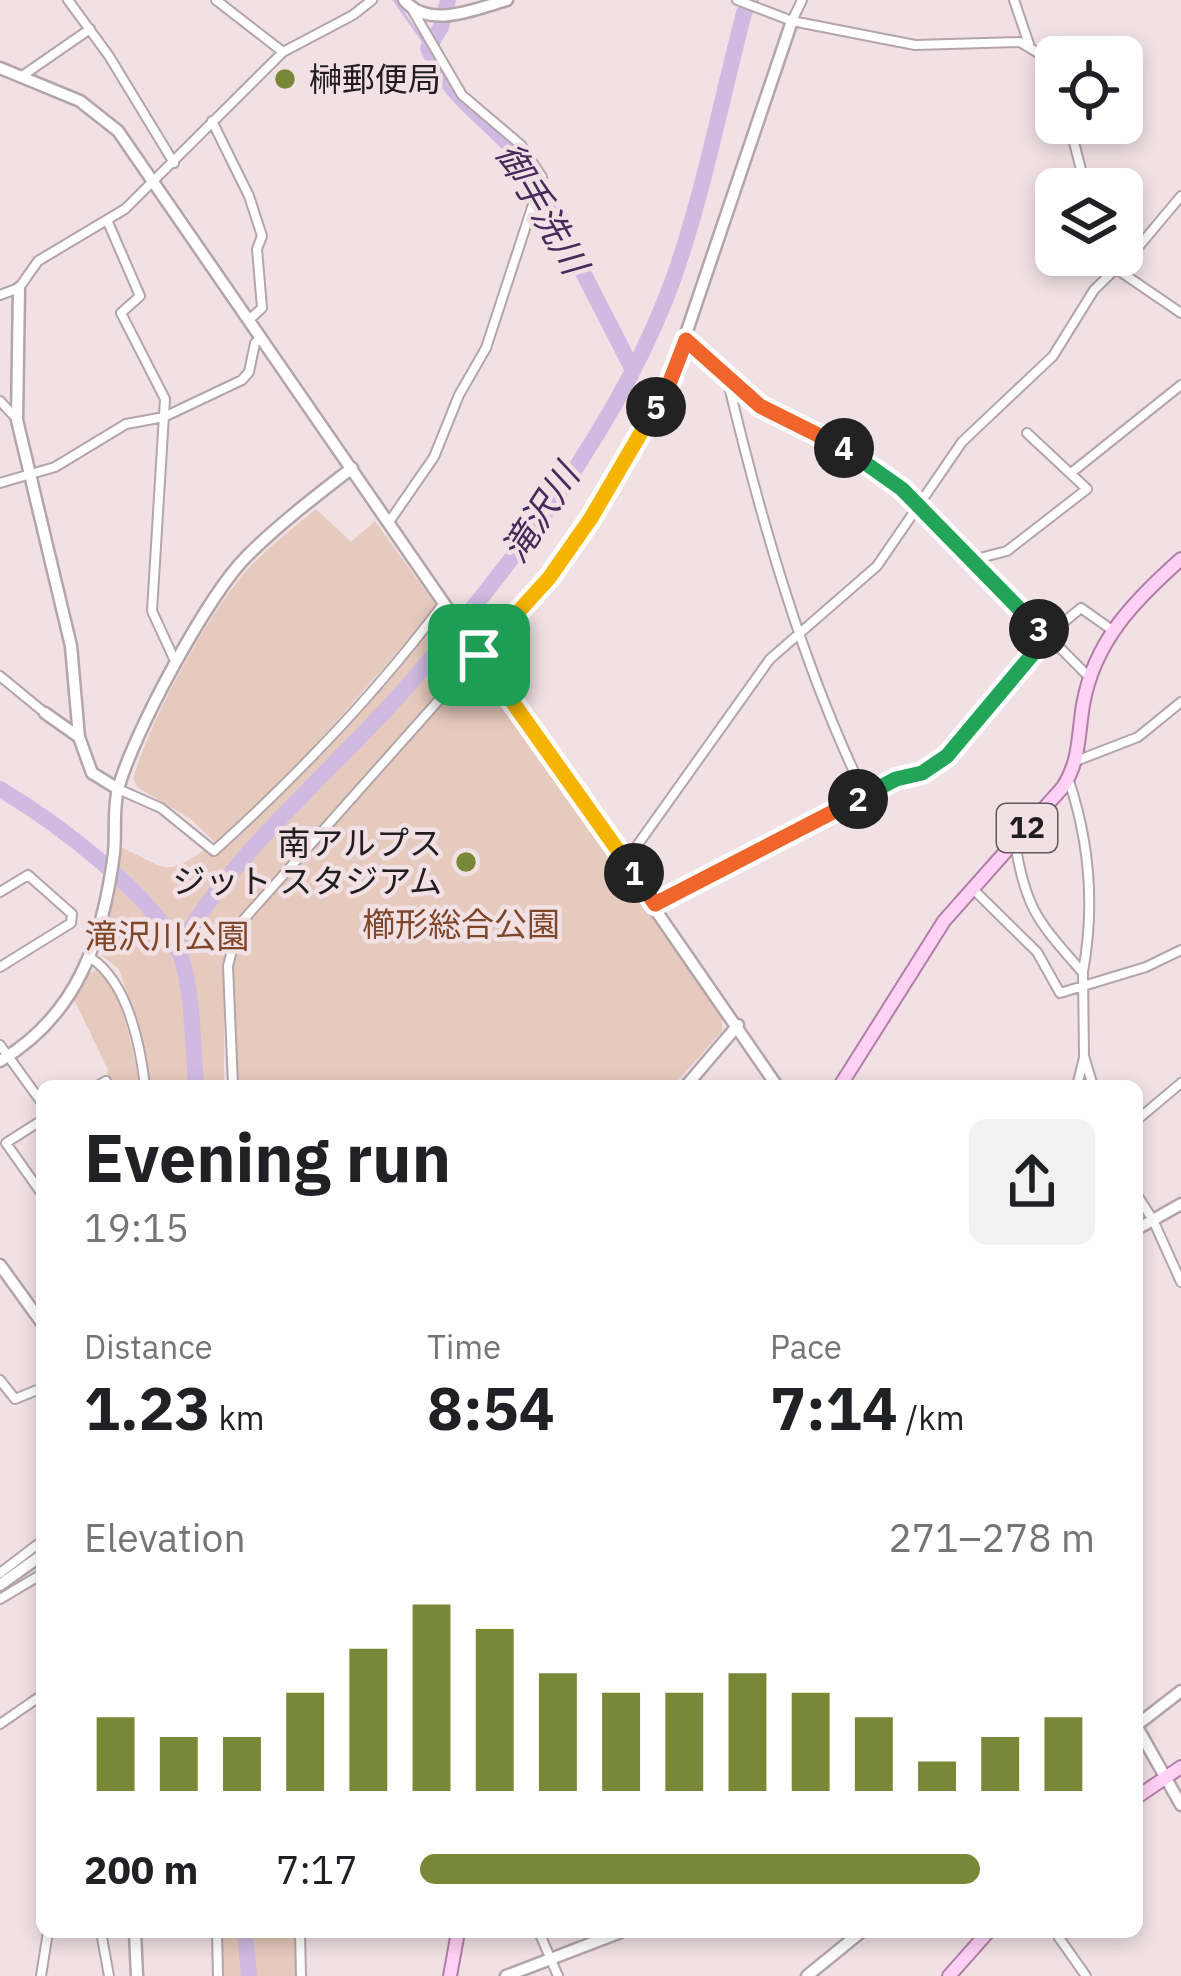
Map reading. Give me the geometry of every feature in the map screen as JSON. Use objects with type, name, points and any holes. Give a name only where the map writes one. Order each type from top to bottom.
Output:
[{"type":"main road","name":"12","points":[[844,1080],[944,921],[1068,779],[1076,761],[1082,707],[1112,630],[1129,605],[1181,559]]},
{"type":"main road","points":[[1143,1794],[1181,1767]]},
{"type":"main road","points":[[450,1976],[457,1938]]},
{"type":"main road","points":[[949,1976],[983,1938]]},
{"type":"street","points":[[68,0],[174,163]]},
{"type":"street","points":[[216,0],[283,52]]},
{"type":"street","points":[[372,0],[283,52],[155,182],[107,220],[38,261],[19,288],[17,420],[71,646],[79,737],[92,773],[161,808],[214,851],[366,697],[445,604]]},
{"type":"street","points":[[408,5],[431,16],[458,14],[507,0]]},
{"type":"street","points":[[737,0],[792,21],[915,45],[1029,45]]},
{"type":"street","points":[[233,1080],[228,966],[238,926],[478,652],[549,578],[591,518],[669,384],[802,0]]},
{"type":"street","points":[[1015,0],[1029,45],[1035,50]]},
{"type":"street","points":[[389,521],[434,457],[460,395],[487,348],[542,177],[521,145],[462,95],[408,5]]},
{"type":"street","points":[[22,76],[90,29]]},
{"type":"street","points":[[0,68],[80,101],[105,117],[155,182],[774,1080]]},
{"type":"street","points":[[212,121],[260,224],[262,236],[256,249],[262,308],[250,319]]},
{"type":"street","points":[[1143,237],[1181,196]]},
{"type":"street","points":[[107,220],[140,296],[122,314],[166,398],[152,611],[177,666]]},
{"type":"street","points":[[626,861],[752,681],[800,631],[877,566],[974,427],[1064,343],[1094,290],[1107,276]]},
{"type":"street","points":[[1127,276],[1181,313]]},
{"type":"street","points":[[0,295],[19,288]]},
{"type":"street","points":[[0,483],[56,466],[126,424],[164,417],[242,380],[249,372],[255,343],[262,337]]},
{"type":"street","points":[[686,340],[760,406],[862,459],[919,506],[1091,680]]},
{"type":"street","points":[[728,381],[748,468],[831,726],[865,795]]},
{"type":"street","points":[[1071,473],[1181,386]]},
{"type":"street","points":[[0,400],[17,420]]},
{"type":"street","points":[[972,560],[1007,551],[1087,489],[1027,433]]},
{"type":"street","points":[[36,1095],[3,1054],[54,1018],[91,958],[106,901],[118,789],[142,731],[214,599],[244,559],[352,468]]},
{"type":"street","points":[[655,904],[896,779],[922,773],[947,756],[1047,637],[1082,608],[1112,630]]},
{"type":"street","points":[[0,676],[79,737]]},
{"type":"street","points":[[1076,761],[1138,737],[1181,702]]},
{"type":"street","points":[[1068,779],[1079,811],[1090,880],[1083,973],[1084,1056],[1078,1080]]},
{"type":"street","points":[[1015,842],[1023,891],[1042,925],[1083,973]]},
{"type":"street","points":[[0,892],[28,875],[72,914],[71,923],[0,967]]},
{"type":"street","points":[[973,889],[1037,952],[1060,993],[1146,967],[1181,950]]},
{"type":"street","points":[[1022,937],[1042,925]]},
{"type":"street","points":[[91,958],[116,982],[144,1080]]},
{"type":"street","points":[[691,1080],[738,1025]]},
{"type":"street","points":[[1084,1056],[1092,1080]]},
{"type":"street","points":[[1143,1115],[1181,1082]]},
{"type":"street","points":[[36,1124],[6,1143],[36,1186]]},
{"type":"street","points":[[1143,1225],[1181,1204]]},
{"type":"street","points":[[1143,1205],[1181,1282]]},
{"type":"street","points":[[2,1272],[36,1315]]},
{"type":"street","points":[[0,1380],[15,1400],[36,1391]]},
{"type":"street","points":[[0,1573],[36,1545]]},
{"type":"street","points":[[0,1585],[36,1559]]},
{"type":"street","points":[[0,1599],[36,1578]]},
{"type":"street","points":[[1143,1721],[1181,1691]]},
{"type":"street","points":[[0,1724],[36,1699]]},
{"type":"street","points":[[1143,1737],[1181,1805]]},
{"type":"street","points":[[41,1976],[47,1938]]},
{"type":"street","points":[[102,1938],[109,1976]]},
{"type":"street","points":[[135,1938],[137,1976]]},
{"type":"street","points":[[217,1938],[218,1976]]},
{"type":"street","points":[[300,1938],[302,1976]]},
{"type":"street","points":[[542,1938],[558,1976]]},
{"type":"street","points":[[506,1976],[604,1938]]},
{"type":"street","points":[[807,1976],[854,1938]]},
{"type":"street","points":[[1059,1938],[1086,1976]]},
{"type":"green space","points":[[316,509],[351,542],[375,521],[437,607],[298,765],[216,844],[191,819],[137,787],[133,778],[166,699],[230,591],[254,563]]},
{"type":"green space","name":"滝沢川公園","points":[[442,612],[472,656],[232,926],[224,959],[224,1080],[149,1080],[142,1038],[119,969],[102,956],[122,848],[164,867],[181,864],[206,849],[214,858],[360,708]]},
{"type":"green space","name":"櫛形総合公園","points":[[473,667],[478,667],[722,1017],[722,1031],[678,1080],[236,1080],[232,957],[241,931]]},
{"type":"green space","points":[[98,970],[106,978],[120,1005],[138,1080],[107,1080],[108,1070],[74,999],[90,973]]},
{"type":"green space","points":[[219,1938],[244,1938],[246,1976],[221,1976]]},
{"type":"green space","points":[[246,1938],[300,1938],[301,1976],[249,1976]]},
{"type":"waterway","name":"御手洗川","points":[[394,0],[428,48]]},
{"type":"waterway","name":"御手洗川","points":[[448,0],[441,27],[428,48],[451,87],[533,175],[633,370]]},
{"type":"waterway","name":"滝沢川","points":[[178,951],[199,916],[255,846],[449,637],[524,541],[594,439],[652,332],[674,277],[751,0]]},
{"type":"waterway","points":[[0,789],[102,863],[170,934],[188,987],[196,1080]]},
{"type":"waterway","name":"滝沢川","points":[[246,1938],[249,1976]]},
{"type":"place","name":"榊郵便局","points":[[285,79]]},
{"type":"place","name":"南アルプス ジット スタジアム","points":[[466,862]]},
{"type":"route","points":[[686,340],[760,406],[862,459],[902,489],[1047,637],[974,728],[934,766],[896,779],[655,904],[479,655],[549,578],[591,518],[669,384],[686,340]]}]
